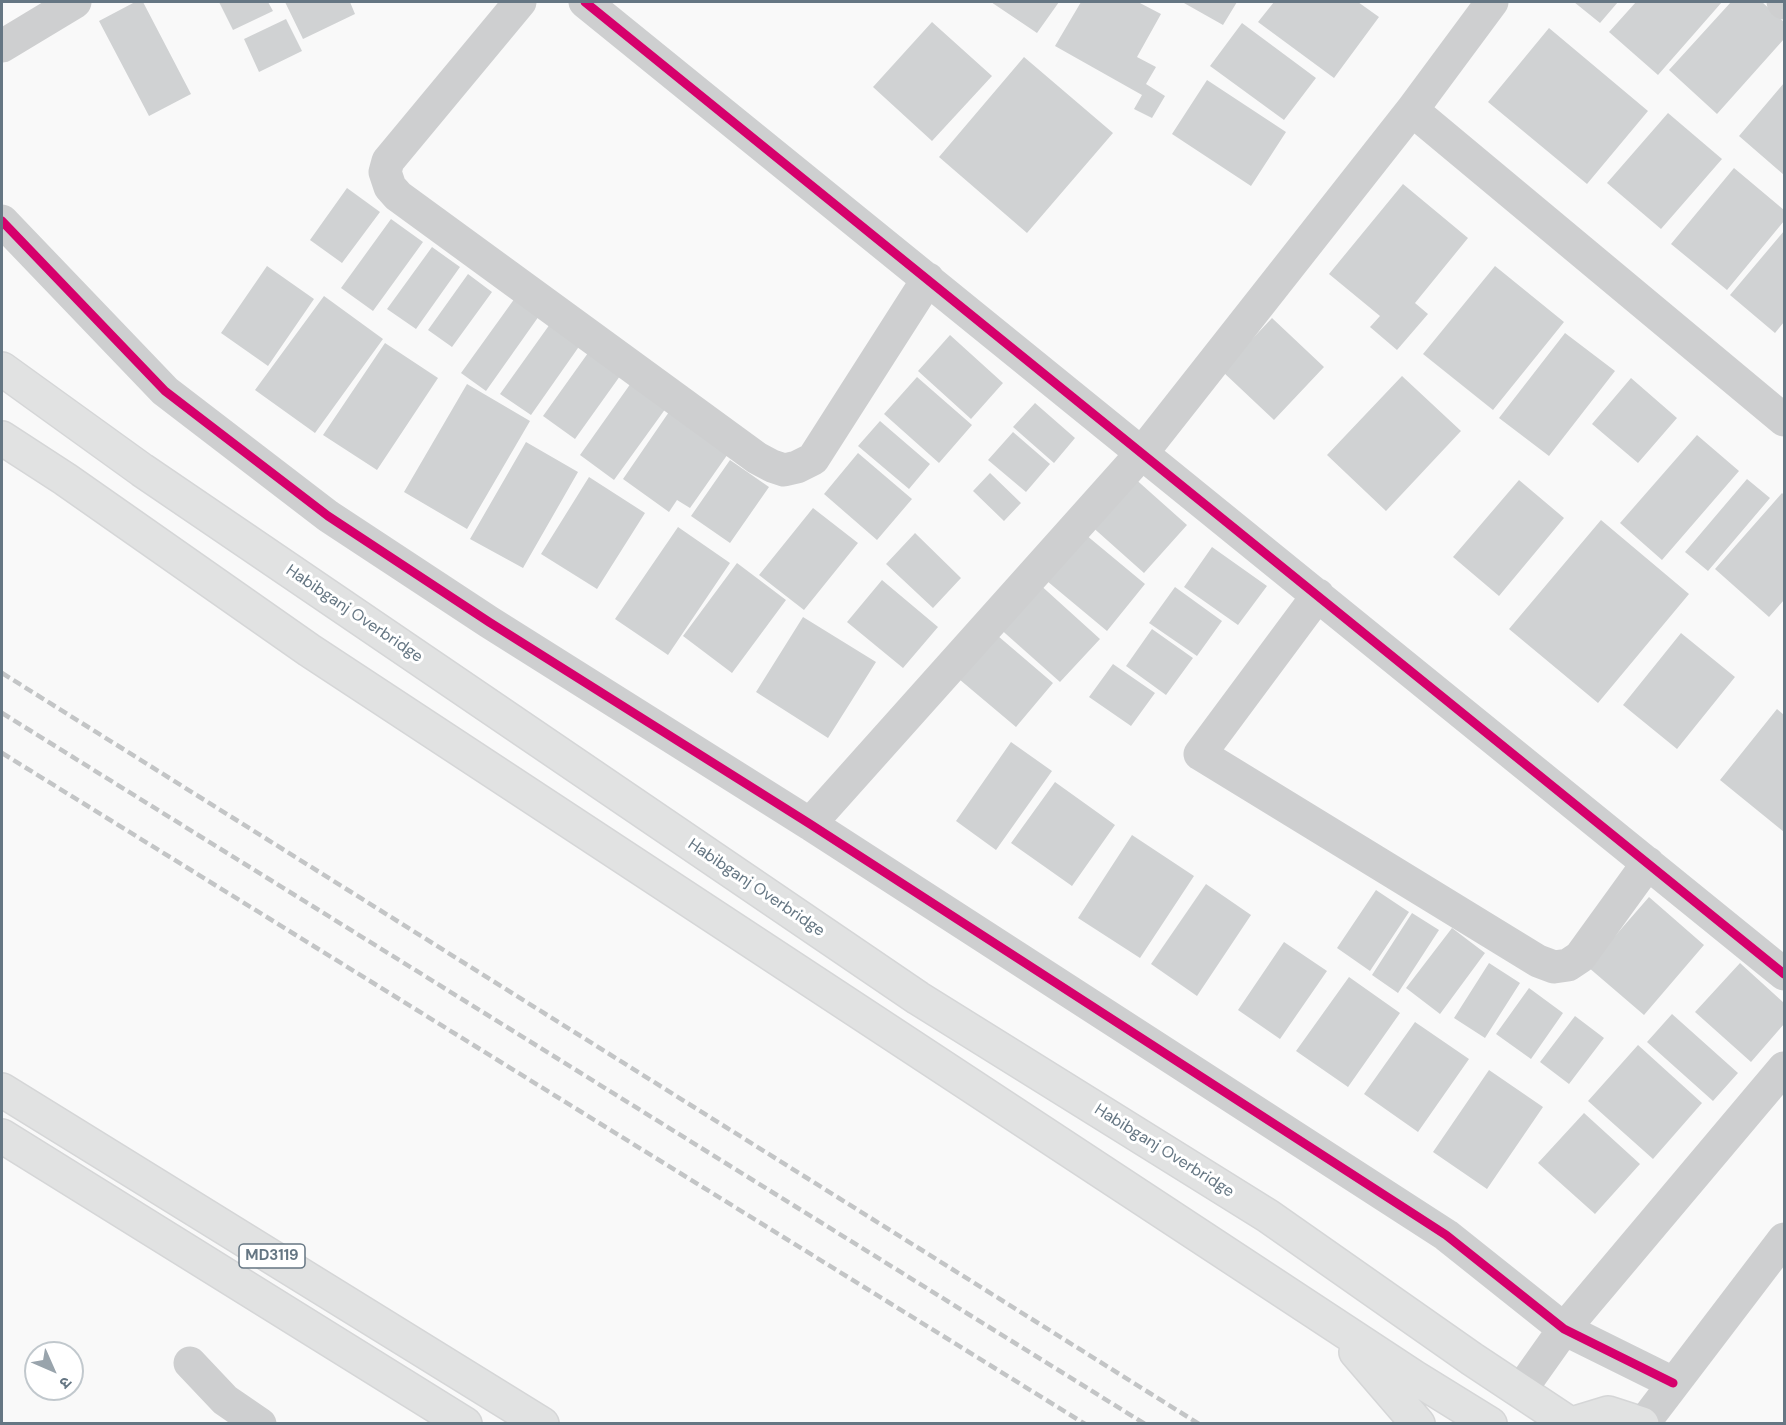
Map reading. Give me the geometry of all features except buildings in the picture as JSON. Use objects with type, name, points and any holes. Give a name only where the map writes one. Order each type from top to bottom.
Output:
[{"type":"main road","name":"Habibganj Overbridge","points":[[2,369],[142,470],[918,998],[1268,1216],[1571,1424]]},
{"type":"main road","points":[[2,438],[65,479],[309,650],[1329,1321],[1490,1424]]},
{"type":"main road","name":"MD3119","points":[[2,1090],[542,1424]]},
{"type":"main road","name":"MD3119","points":[[2,1136],[465,1424]]},
{"type":"main road","points":[[1329,1321],[1418,1424]]},
{"type":"main road","points":[[1571,1424],[1608,1413],[1642,1424]]},
{"type":"street","points":[[2,46],[75,2]]},
{"type":"street","points":[[520,2],[388,161],[385,172],[390,187],[398,196],[757,458],[784,470],[797,467],[813,459],[928,279]]},
{"type":"street","points":[[585,2],[1785,974]]},
{"type":"street","points":[[810,824],[1142,453],[1412,110],[1492,2]]},
{"type":"street","points":[[1412,110],[1785,420]]},
{"type":"street","points":[[2,221],[165,391],[328,516],[489,622],[810,824],[1446,1235],[1563,1329],[1673,1383]]},
{"type":"street","points":[[1318,595],[1200,754],[1538,961],[1554,967],[1568,965],[1580,957],[1648,863]]},
{"type":"street","points":[[1520,1391],[1563,1329],[1785,1068]]},
{"type":"street","points":[[1642,1424],[1785,1239]]},
{"type":"street","points":[[190,1363],[225,1400],[260,1424]]},
{"type":"railway","points":[[2,673],[1199,1424]]},
{"type":"railway","points":[[2,713],[1145,1424]]},
{"type":"railway","points":[[2,753],[1085,1424]]},
{"type":"cycle path","points":[[585,2],[1784,974]]},
{"type":"cycle path","points":[[2,221],[165,391],[328,516],[489,622],[810,824],[1446,1235],[1564,1329],[1673,1383]]}]
